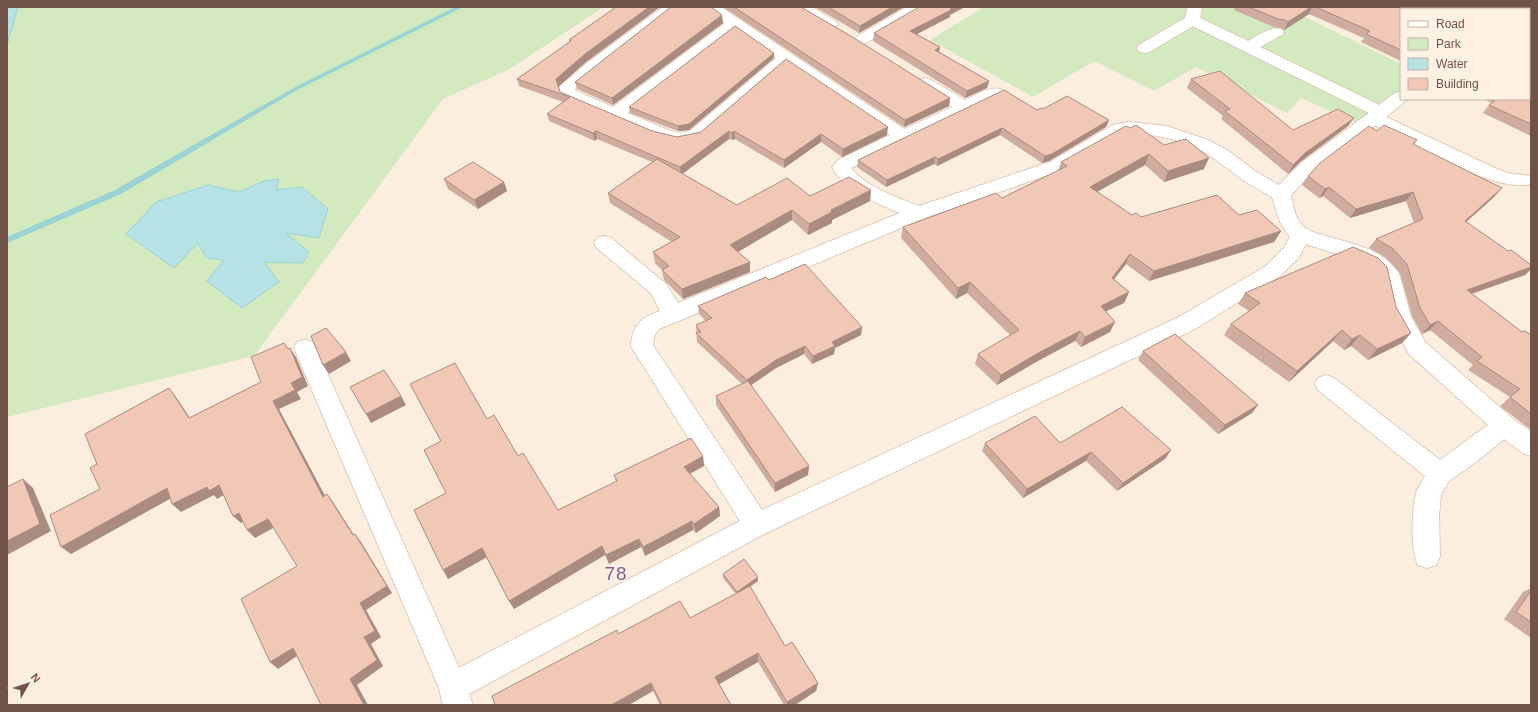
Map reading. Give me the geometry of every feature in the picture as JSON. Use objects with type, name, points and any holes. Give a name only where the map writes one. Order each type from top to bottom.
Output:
[{"type":"street","points":[[672,7],[593,66],[567,88],[568,94],[660,133],[678,138],[689,137],[695,134],[786,57]]},
{"type":"street","points":[[711,7],[903,136]]},
{"type":"street","points":[[810,9],[855,39],[918,7]]},
{"type":"street","points":[[1144,48],[1194,13],[1249,47],[1378,115],[1425,144],[1494,176],[1508,180],[1525,180]]},
{"type":"street","points":[[615,114],[734,22]]},
{"type":"street","points":[[1249,47],[1276,32]]},
{"type":"street","points":[[911,74],[964,107]]},
{"type":"street","points":[[918,213],[883,198],[845,175],[841,167],[995,93]]},
{"type":"street","points":[[1281,194],[1306,167],[1400,99]]},
{"type":"street","points":[[757,525],[642,346],[643,335],[651,323],[918,213],[1056,166],[1119,129],[1132,127],[1143,127],[1169,133],[1210,147],[1250,176],[1281,194],[1288,222],[1294,230],[1301,234],[1366,256],[1384,267],[1389,274],[1400,317],[1417,348],[1504,425],[1531,446]]},
{"type":"street","points":[[305,348],[456,696],[757,525],[1187,323],[1272,271],[1292,252],[1301,234]]},
{"type":"street","points":[[604,243],[659,289],[666,299],[672,314]]},
{"type":"street","points":[[1326,384],[1440,474]]},
{"type":"street","points":[[1427,556],[1426,516],[1429,492],[1440,474],[1467,455],[1504,425]]},
{"type":"green space","points":[[7,7],[604,7],[508,70],[443,99],[254,356],[7,417]],"holes":[[[279,179],[276,190],[285,232],[309,252],[303,263],[264,262],[207,281],[224,260],[206,258],[198,243],[208,185],[239,192],[264,181]]]},
{"type":"green space","points":[[984,7],[1285,7],[1400,64],[1400,90],[1356,123],[1301,98],[1287,113],[1196,67],[1154,91],[1094,61],[1033,97],[930,40]]},
{"type":"water","points":[[7,7],[18,7],[7,45]]},
{"type":"water","points":[[279,179],[276,190],[302,187],[328,209],[319,238],[286,233],[309,252],[303,263],[264,262],[279,282],[242,308],[207,281],[224,260],[206,258],[198,243],[174,268],[126,234],[156,202],[208,185],[239,192],[264,181]]},
{"type":"building","points":[[616,7],[649,7],[585,54],[556,79],[560,92],[652,131],[677,137],[701,132],[786,59],[888,127],[843,149],[821,134],[784,160],[734,131],[732,133],[729,131],[680,167],[596,131],[593,133],[547,114],[570,97],[517,79]]},
{"type":"building","points":[[671,7],[711,7],[722,15],[612,98],[575,82]]},
{"type":"building","points":[[734,7],[801,7],[950,98],[905,120]]},
{"type":"building","points":[[828,7],[892,7],[860,26]]},
{"type":"building","points":[[919,7],[953,7],[950,9],[951,10],[910,31],[940,47],[935,50],[989,81],[967,91],[874,33]]},
{"type":"building","points":[[1249,7],[1311,7],[1288,22]]},
{"type":"building","points":[[1316,7],[1427,7],[1400,8],[1400,50],[1366,34],[1370,31]]},
{"type":"building","points":[[1531,13],[1531,124],[1489,105],[1496,100],[1530,100]]},
{"type":"building","points":[[735,26],[774,53],[689,124],[678,126],[629,107]]},
{"type":"building","points":[[1220,71],[1293,130],[1338,109],[1354,118],[1305,153],[1293,165],[1225,111],[1230,109],[1191,79]]},
{"type":"building","points":[[1004,90],[1037,110],[1041,108],[1043,109],[1067,96],[1109,120],[1052,154],[1045,156],[1002,128],[938,159],[935,157],[887,180],[858,160]]},
{"type":"building","points":[[1136,125],[1164,145],[1186,139],[1209,158],[1168,171],[1149,154],[1090,187],[1132,215],[1136,213],[1141,217],[1217,195],[1239,215],[1257,210],[1281,231],[1154,271],[1130,254],[1112,278],[1129,292],[1101,306],[1115,322],[1085,337],[1080,331],[1001,375],[978,354],[1019,330],[970,282],[958,288],[903,227],[996,193],[1002,198],[1067,166],[1061,162],[1126,126],[1130,128]]},
{"type":"building","points":[[1384,125],[1417,140],[1413,144],[1502,188],[1465,221],[1508,251],[1511,250],[1531,265],[1531,267],[1467,290],[1522,332],[1525,331],[1531,335],[1531,414],[1510,397],[1520,389],[1477,361],[1482,357],[1438,321],[1430,325],[1420,308],[1407,264],[1392,248],[1376,239],[1423,219],[1413,192],[1356,209],[1329,187],[1325,189],[1308,176],[1320,163],[1369,126],[1377,131]]},
{"type":"building","points":[[657,159],[737,205],[787,178],[810,196],[849,177],[871,190],[831,210],[832,212],[809,224],[792,210],[730,245],[750,262],[682,289],[662,270],[669,266],[653,252],[680,237],[608,193]]},
{"type":"building","points":[[473,162],[504,182],[474,200],[444,179]]},
{"type":"building","points":[[1353,247],[1378,258],[1387,267],[1396,307],[1411,333],[1377,349],[1360,335],[1352,339],[1342,330],[1297,371],[1231,324],[1260,303],[1245,293]]},
{"type":"building","points":[[805,264],[862,327],[832,342],[835,346],[813,356],[805,346],[776,360],[747,380],[696,333],[701,332],[696,325],[712,318],[698,306],[766,277],[769,280]]},
{"type":"building","points":[[326,328],[346,352],[323,365],[311,336]]},
{"type":"building","points":[[1175,334],[1258,405],[1225,425],[1143,351]]},
{"type":"building","points":[[284,343],[288,349],[290,348],[302,377],[291,383],[295,390],[273,401],[323,497],[327,494],[353,535],[355,534],[387,586],[360,603],[375,631],[364,637],[377,660],[350,679],[364,705],[321,705],[293,648],[270,662],[241,599],[297,566],[268,519],[247,530],[239,513],[233,516],[219,485],[209,491],[207,487],[172,504],[167,488],[61,547],[50,515],[100,489],[90,468],[97,464],[85,434],[169,388],[189,418],[261,382],[251,357]]},
{"type":"building","points":[[455,363],[487,419],[494,415],[518,456],[523,453],[558,510],[617,481],[614,475],[691,438],[703,456],[684,467],[719,507],[694,524],[692,521],[643,547],[639,539],[606,555],[602,546],[509,601],[482,548],[443,570],[414,510],[446,493],[424,450],[441,441],[410,384]]},
{"type":"building","points":[[384,370],[401,396],[366,414],[350,387]]},
{"type":"building","points":[[748,381],[809,466],[775,483],[716,396]]},
{"type":"building","points":[[1122,407],[1171,450],[1123,483],[1091,452],[1027,489],[985,443],[1035,416],[1060,443]]},
{"type":"building","points":[[23,479],[40,524],[7,541],[7,487]]},
{"type":"building","points":[[744,559],[758,577],[737,592],[723,574]]},
{"type":"building","points":[[750,586],[785,646],[792,642],[818,683],[787,702],[758,653],[715,677],[731,705],[662,705],[651,683],[611,705],[495,705],[492,696],[617,630],[618,634],[680,601],[690,618]]},
{"type":"building","points":[[1531,591],[1531,622],[1516,612]]},
{"type":"waterway","points":[[7,240],[118,192],[297,88],[460,7]]},
{"type":"district","name":"78","points":[[616,573]]}]
